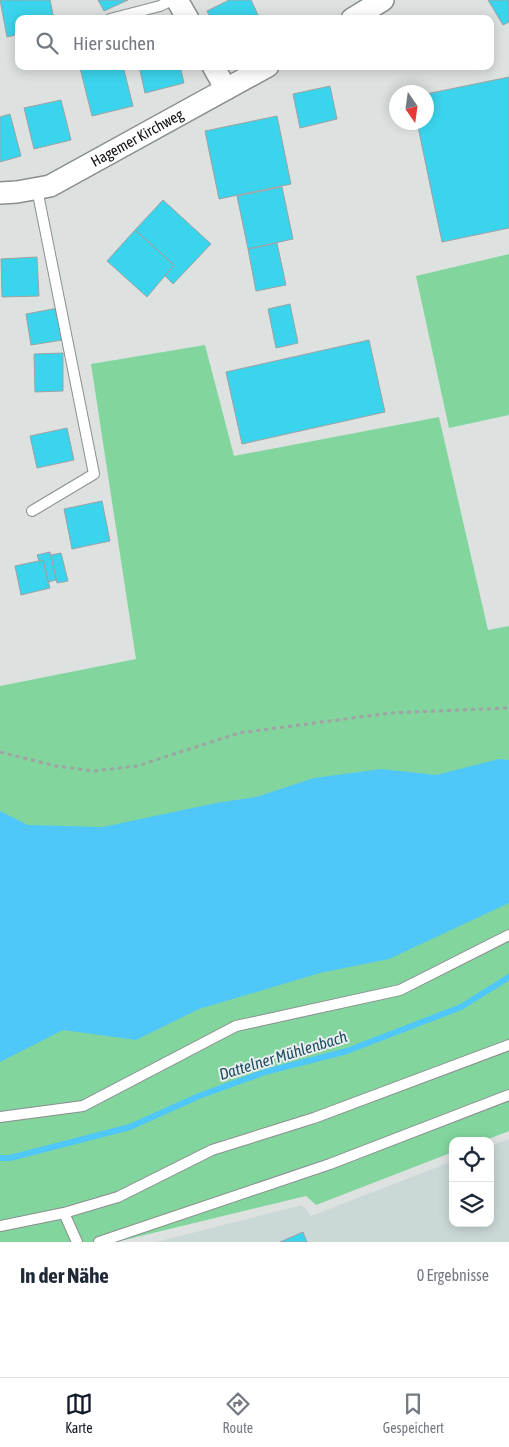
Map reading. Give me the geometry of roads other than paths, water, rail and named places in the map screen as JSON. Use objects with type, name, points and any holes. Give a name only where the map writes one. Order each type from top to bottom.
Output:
[{"type":"street","points":[[177,0],[186,15]]},
{"type":"street","points":[[359,15],[383,0]]},
{"type":"street","points":[[216,70],[226,89]]},
{"type":"street","name":"Hagemer Kirchweg","points":[[0,193],[50,186],[261,70]]},
{"type":"lane","points":[[125,15],[160,6],[172,0]]},
{"type":"lane","points":[[32,511],[94,474],[37,189]]},
{"type":"lane","points":[[0,1117],[83,1106],[236,1026],[400,990],[509,935]]},
{"type":"lane","points":[[0,1226],[64,1213],[118,1196],[212,1150],[314,1118],[509,1045]]},
{"type":"lane","points":[[99,1242],[330,1164],[509,1095]]},
{"type":"lane","points":[[64,1213],[77,1242]]},
{"type":"water","points":[[499,759],[509,760],[509,903],[389,959],[320,973],[199,1009],[136,1040],[63,1030],[0,1062],[0,811],[28,825],[103,827],[216,803],[256,797],[314,778],[382,769],[436,775]]},
{"type":"waterway","name":"Dattelner Mühlenbach","points":[[0,1158],[10,1158],[130,1127],[199,1096],[265,1072],[347,1051],[461,1007],[509,977]]}]
